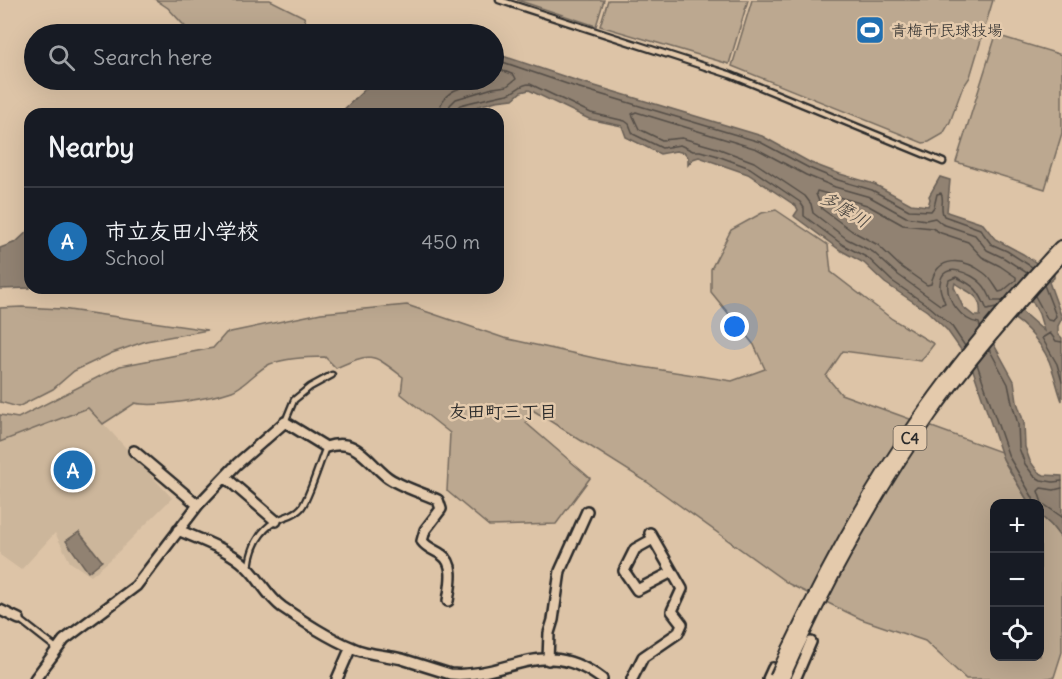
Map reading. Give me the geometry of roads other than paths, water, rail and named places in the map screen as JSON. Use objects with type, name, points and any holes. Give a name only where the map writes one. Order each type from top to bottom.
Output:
[{"type":"highway","name":"C4","points":[[779,679],[836,558],[903,448],[965,362],[1062,250]]},
{"type":"highway","name":"C4","points":[[786,679],[809,626],[842,561],[909,451],[978,356],[1062,259]]},
{"type":"street","points":[[35,679],[56,648],[72,633],[136,586],[198,505],[285,422],[326,447],[336,444],[350,446],[363,453],[387,477],[438,500],[441,509],[425,530],[422,541],[428,548],[443,555],[447,560],[451,574],[448,601]]},
{"type":"street","points":[[134,451],[198,505]]},
{"type":"street","points":[[225,477],[276,521]]},
{"type":"street","points":[[548,660],[549,633],[560,570],[587,511]]},
{"type":"street","points":[[178,530],[223,550],[248,568],[275,601],[351,647],[466,676],[487,675],[527,664],[560,660],[577,664],[603,679]]},
{"type":"street","points":[[632,679],[644,657],[678,633],[682,624],[672,611],[682,590],[672,572],[652,536],[635,549],[624,571],[637,590],[672,572]]},
{"type":"street","points":[[0,610],[19,619]]},
{"type":"street","points":[[768,679],[773,668],[796,677],[811,642]]},
{"type":"street","points":[[337,679],[351,647]]},
{"type":"lane","points":[[499,0],[731,75],[943,162]]},
{"type":"lane","points":[[285,422],[294,400],[310,387],[332,375]]},
{"type":"lane","points":[[248,568],[252,547],[276,521],[302,507],[326,447]]},
{"type":"lane","points":[[19,619],[56,648]]},
{"type":"water","name":"多摩川","points":[[504,56],[762,136],[811,163],[874,184],[911,204],[928,206],[929,196],[940,177],[950,180],[947,212],[983,224],[995,239],[1054,275],[1049,282],[1062,318],[1058,326],[1058,334],[1062,338],[1062,401],[1045,353],[1021,324],[1007,315],[992,341],[1014,381],[1017,402],[1024,423],[1025,447],[1030,461],[1038,472],[1044,475],[1062,476],[1062,539],[1044,519],[1044,499],[1027,499],[1003,459],[971,364],[947,330],[927,311],[885,283],[864,263],[840,250],[795,217],[798,210],[796,206],[748,174],[699,157],[693,159],[688,165],[688,157],[685,153],[676,151],[660,154],[626,137],[622,126],[589,119],[529,90],[521,92],[513,99],[472,108],[345,108],[364,90],[504,90]],"holes":[[[955,283],[977,298],[980,316],[974,316],[963,307],[954,287]],[[1027,301],[1032,301],[1044,331],[1020,310]]]},
{"type":"water","points":[[24,235],[24,288],[0,289],[0,248],[16,242]]},
{"type":"water","points":[[79,532],[102,561],[88,572],[66,541]]},
{"type":"place","name":"青梅市民球技場","points":[[870,30]]},
{"type":"place","name":"市立友田小学校","points":[[73,470]]},
{"type":"district","name":"友田町三丁目","points":[[503,411]]}]
